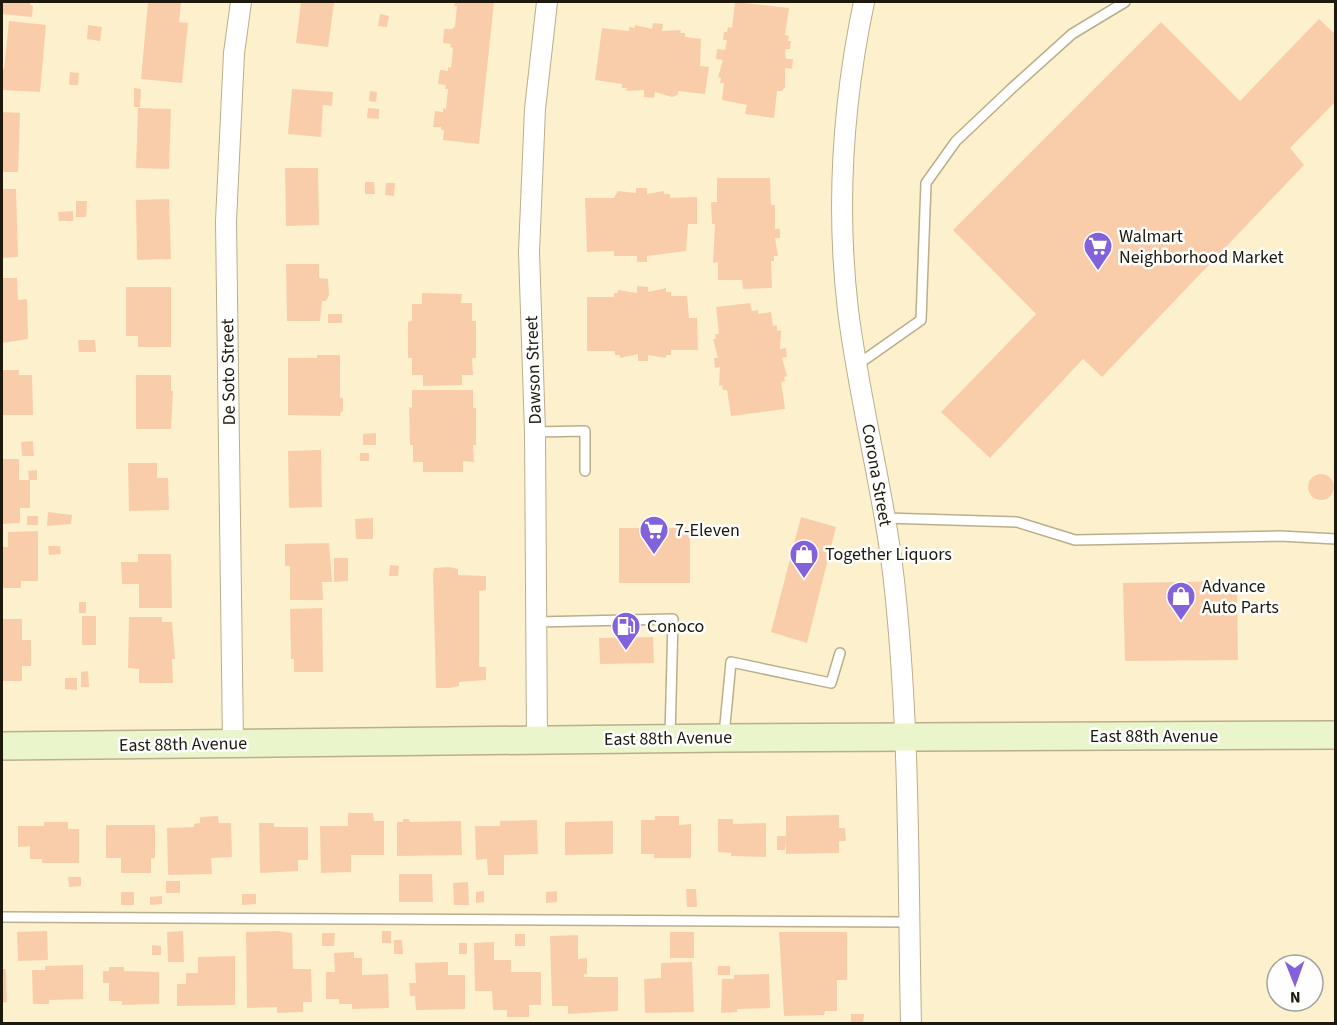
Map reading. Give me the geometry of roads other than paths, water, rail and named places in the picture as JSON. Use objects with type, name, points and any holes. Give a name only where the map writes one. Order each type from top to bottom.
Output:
[{"type":"main road","name":"East 88th Avenue","points":[[2,746],[724,738],[1335,735]]},
{"type":"street","name":"De Soto Street","points":[[233,743],[226,221],[234,54],[241,2]]},
{"type":"street","name":"Dawson Street","points":[[537,740],[535,432],[529,252],[535,109],[548,2]]},
{"type":"street","name":"Corona Street","points":[[864,2],[850,78],[844,147],[842,231],[848,309],[885,518],[896,600],[906,737],[911,1023]]},
{"type":"lane","points":[[857,365],[921,320],[926,183],[950,149],[1072,34],[1125,2]]},
{"type":"lane","points":[[535,432],[585,431],[585,471]]},
{"type":"lane","points":[[885,518],[1017,522],[1075,540],[1280,536],[1335,538]]},
{"type":"lane","points":[[536,622],[673,620],[670,739]]},
{"type":"lane","points":[[724,738],[731,662],[831,683],[840,653]]},
{"type":"lane","points":[[2,917],[909,922]]},
{"type":"place","name":"Walmart Neighborhood Market","points":[[1098,272]]},
{"type":"place","name":"7-Eleven","points":[[654,556]]},
{"type":"place","name":"Together Liquors","points":[[804,580]]},
{"type":"place","name":"Advance Auto Parts","points":[[1181,622]]},
{"type":"place","name":"Conoco","points":[[626,652]]}]
